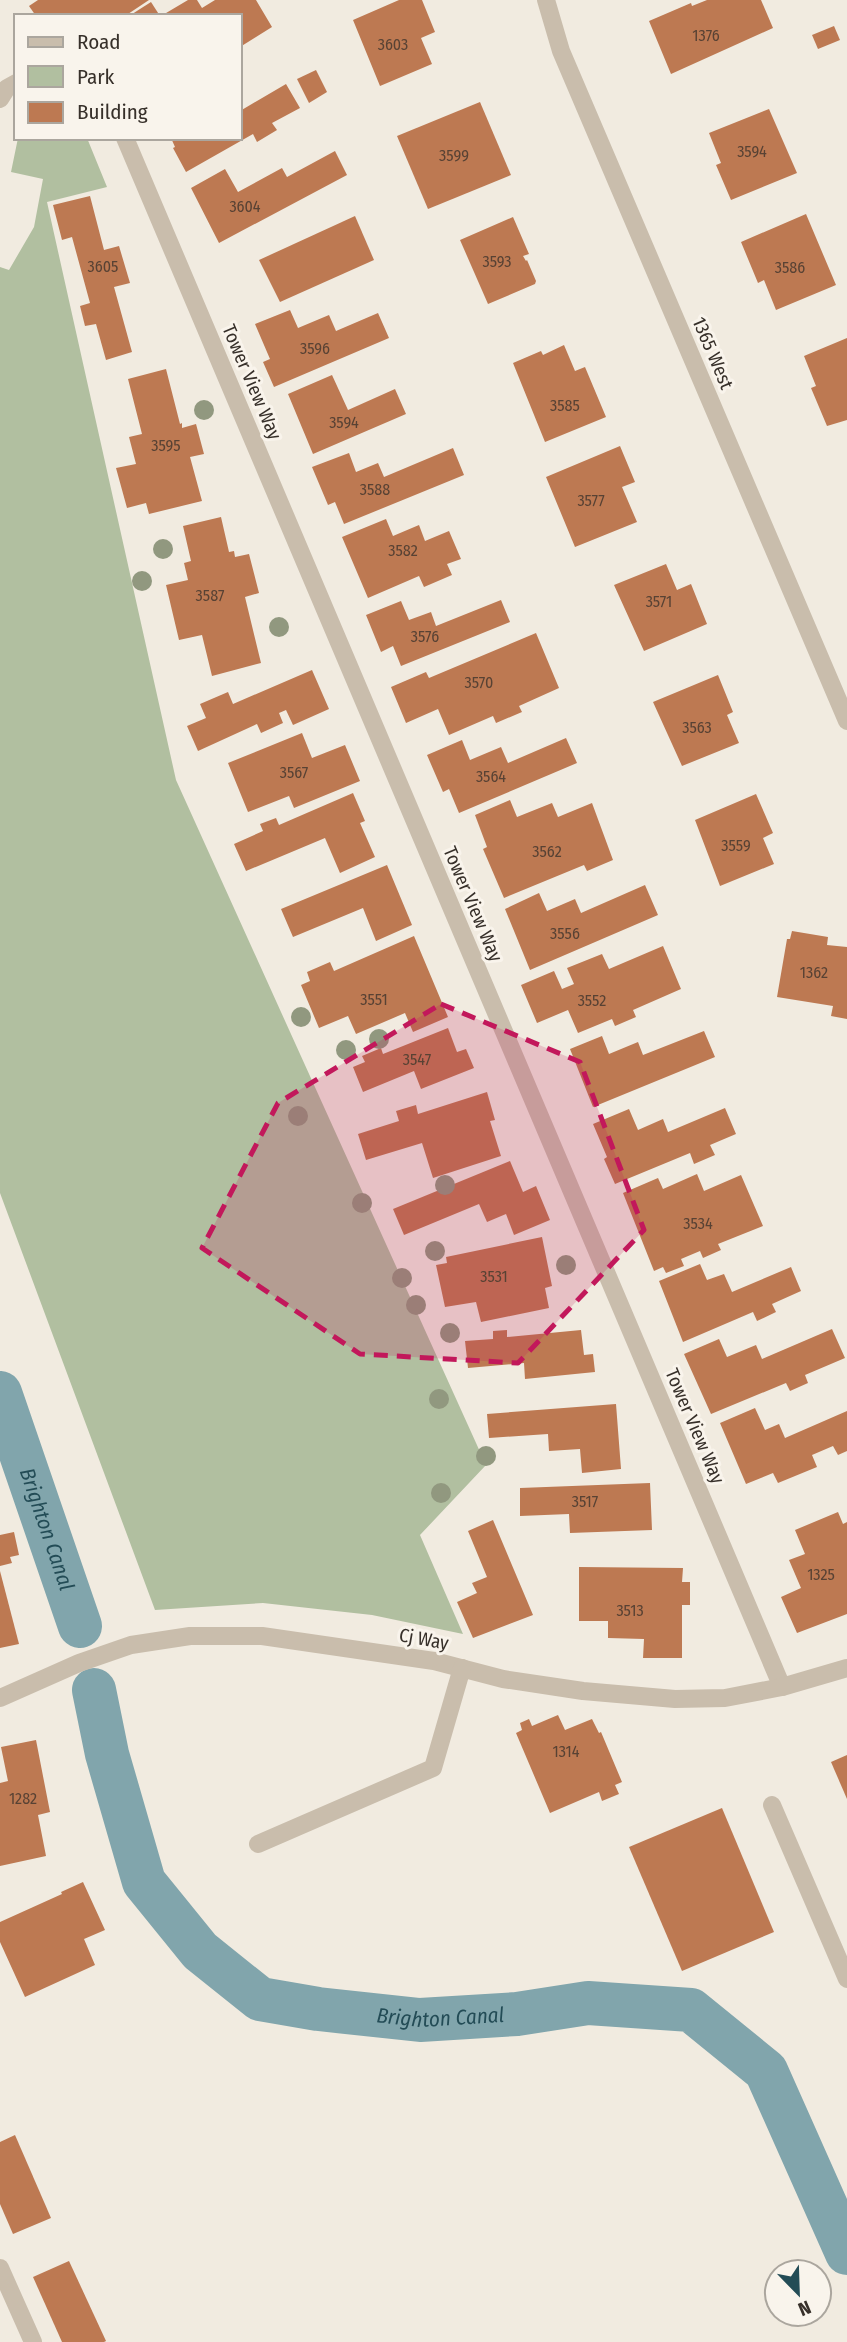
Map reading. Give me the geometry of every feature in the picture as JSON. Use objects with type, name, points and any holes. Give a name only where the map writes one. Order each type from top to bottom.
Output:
[{"type":"street","name":"1365 West","points":[[546,0],[566,64],[847,721]]},
{"type":"street","points":[[0,99],[7,88],[14,84]]},
{"type":"street","name":"Tower View Way","points":[[126,140],[782,1687]]},
{"type":"street","name":"Cj Way","points":[[0,1698],[131,1645],[190,1636],[262,1636],[434,1661],[503,1679],[674,1699],[724,1698],[782,1687],[847,1668]]},
{"type":"street","points":[[258,1843],[433,1768],[462,1668]]},
{"type":"street","points":[[772,1805],[847,1979]]},
{"type":"street","points":[[0,2268],[33,2342]]},
{"type":"highlighted area","points":[[441,1004],[580,1062],[644,1230],[518,1363],[360,1354],[202,1248],[278,1103]]},
{"type":"green space","points":[[18,140],[88,140],[107,187],[47,202],[176,780],[486,1465],[420,1535],[463,1634],[372,1615],[263,1603],[155,1610],[0,1193],[0,267],[9,270],[34,227],[43,179],[11,172]]},
{"type":"building","points":[[38,0],[149,0],[128,14],[35,14],[29,6]]},
{"type":"building","points":[[188,0],[197,0],[202,8],[215,0],[256,0],[272,27],[242,46],[242,14],[164,14]]},
{"type":"building","points":[[399,0],[422,0],[435,32],[421,38],[432,64],[380,86],[353,20]]},
{"type":"building","points":[[707,0],[761,0],[773,28],[671,74],[649,21],[691,3],[692,6]]},
{"type":"building","points":[[151,2],[159,14],[132,14]]},
{"type":"building","points":[[834,26],[840,40],[818,49],[812,35]]},
{"type":"building","points":[[316,70],[327,92],[309,103],[297,79]]},
{"type":"building","points":[[286,84],[300,108],[272,123],[277,130],[257,142],[253,134],[186,172],[173,148],[175,147],[172,140],[242,140],[242,110]]},
{"type":"building","points":[[480,102],[511,175],[428,209],[397,136]]},
{"type":"building","points":[[769,109],[797,173],[731,200],[716,165],[721,163],[709,133]]},
{"type":"building","points":[[335,151],[347,175],[219,243],[191,188],[225,169],[238,192],[282,168],[287,177]]},
{"type":"building","points":[[90,196],[104,250],[119,246],[130,283],[114,287],[132,352],[106,360],[96,324],[85,326],[80,306],[90,303],[72,237],[62,240],[53,205]]},
{"type":"building","points":[[806,214],[836,285],[776,310],[764,280],[758,283],[741,242]]},
{"type":"building","points":[[355,216],[374,260],[280,302],[259,260]]},
{"type":"building","points":[[513,217],[529,254],[523,256],[536,281],[535,284],[488,304],[460,240]]},
{"type":"building","points":[[290,310],[298,328],[329,315],[336,331],[378,313],[389,338],[274,387],[263,362],[270,359],[255,324]]},
{"type":"building","points":[[847,338],[847,420],[827,426],[811,388],[816,386],[804,356]]},
{"type":"building","points":[[564,345],[575,371],[585,367],[606,417],[545,442],[513,363],[541,351],[543,355]]},
{"type":"building","points":[[166,369],[182,428],[196,424],[204,454],[190,457],[202,501],[149,514],[146,503],[127,508],[116,468],[136,464],[129,437],[142,434],[128,379]]},
{"type":"building","points":[[332,375],[348,410],[395,389],[406,414],[313,454],[288,394]]},
{"type":"building","points":[[620,446],[635,482],[622,487],[637,522],[575,547],[546,477]]},
{"type":"building","points":[[453,448],[464,475],[344,524],[335,502],[328,505],[312,467],[349,453],[356,472],[378,463],[384,477]]},
{"type":"building","points":[[221,517],[229,552],[234,551],[235,557],[249,554],[259,593],[245,597],[261,663],[212,676],[202,635],[179,640],[166,585],[188,580],[184,563],[191,561],[183,526]]},
{"type":"building","points":[[386,519],[393,536],[419,525],[425,541],[449,531],[461,559],[447,564],[452,575],[424,587],[419,576],[368,598],[342,537]]},
{"type":"building","points":[[666,564],[677,590],[691,584],[707,624],[644,651],[614,585]]},
{"type":"building","points":[[501,600],[510,622],[401,666],[393,646],[381,652],[366,615],[401,601],[409,620],[431,612],[436,626]]},
{"type":"building","points":[[536,633],[559,688],[519,706],[522,712],[496,723],[493,716],[449,735],[438,709],[406,723],[391,687],[426,672],[429,678]]},
{"type":"building","points":[[312,670],[329,709],[293,725],[286,710],[279,713],[283,723],[261,733],[257,724],[198,751],[187,726],[206,718],[200,704],[228,692],[233,704]]},
{"type":"building","points":[[718,675],[733,712],[727,715],[739,743],[682,766],[653,702]]},
{"type":"building","points":[[302,733],[312,758],[345,745],[360,781],[294,808],[289,796],[248,812],[228,763]]},
{"type":"building","points":[[566,738],[577,763],[459,813],[449,789],[443,792],[427,755],[462,740],[470,760],[501,747],[508,763]]},
{"type":"building","points":[[353,793],[365,821],[360,823],[375,857],[340,873],[325,838],[246,871],[234,844],[263,831],[260,824],[276,818],[279,825]]},
{"type":"building","points":[[756,794],[773,833],[763,838],[774,864],[720,886],[695,820]]},
{"type":"building","points":[[510,800],[517,817],[552,803],[558,817],[592,803],[613,860],[587,871],[584,865],[504,898],[483,849],[487,847],[475,815]]},
{"type":"building","points":[[387,865],[412,925],[376,941],[363,908],[293,937],[281,909]]},
{"type":"building","points":[[645,885],[658,915],[530,970],[505,909],[539,893],[547,911],[575,899],[581,913]]},
{"type":"building","points":[[792,931],[828,937],[827,945],[847,947],[847,1019],[831,1016],[833,1006],[777,997],[787,939],[790,939]]},
{"type":"building","points":[[414,936],[448,1017],[413,1032],[405,1013],[356,1034],[348,1016],[319,1028],[301,985],[310,981],[307,972],[330,962],[334,971]]},
{"type":"building","points":[[663,946],[681,989],[633,1010],[636,1017],[615,1026],[612,1019],[578,1033],[568,1010],[537,1023],[521,985],[554,971],[562,989],[574,984],[567,968],[602,954],[609,969]]},
{"type":"building","points":[[448,1028],[457,1052],[466,1049],[474,1068],[421,1089],[414,1071],[363,1092],[353,1067],[365,1062],[362,1056],[381,1048],[383,1054]]},
{"type":"building","points":[[704,1031],[715,1057],[593,1107],[570,1049],[602,1036],[609,1054],[638,1042],[643,1055]]},
{"type":"building","points":[[487,1092],[495,1120],[490,1121],[501,1156],[433,1178],[422,1143],[366,1160],[358,1134],[399,1121],[396,1111],[416,1105],[418,1114]]},
{"type":"building","points":[[725,1108],[736,1134],[710,1145],[715,1155],[694,1164],[690,1153],[615,1184],[593,1124],[629,1109],[638,1130],[663,1119],[668,1132]]},
{"type":"building","points":[[510,1161],[523,1192],[536,1186],[550,1220],[514,1235],[506,1214],[487,1222],[479,1204],[404,1235],[393,1209]]},
{"type":"building","points":[[697,1174],[704,1191],[741,1175],[763,1226],[718,1244],[721,1250],[703,1258],[700,1251],[681,1259],[684,1266],[666,1273],[663,1267],[654,1271],[623,1193],[658,1178],[663,1189]]},
{"type":"building","points":[[542,1237],[552,1286],[545,1288],[549,1308],[481,1322],[476,1302],[445,1307],[436,1265],[447,1263],[446,1257]]},
{"type":"building","points":[[700,1264],[707,1280],[724,1274],[732,1292],[791,1267],[801,1291],[772,1304],[776,1312],[757,1321],[753,1312],[683,1342],[659,1281]]},
{"type":"building","points":[[832,1329],[845,1358],[805,1375],[808,1383],[790,1391],[786,1383],[711,1414],[684,1354],[719,1339],[727,1357],[756,1345],[762,1359]]},
{"type":"building","points":[[507,1330],[507,1337],[581,1330],[584,1355],[593,1354],[595,1372],[525,1379],[524,1363],[468,1368],[465,1341],[493,1339],[493,1331]]},
{"type":"building","points":[[616,1404],[621,1469],[582,1473],[580,1449],[549,1451],[548,1434],[489,1438],[487,1414]]},
{"type":"building","points":[[755,1408],[765,1430],[779,1424],[785,1438],[847,1411],[847,1451],[838,1455],[833,1446],[812,1455],[817,1467],[778,1483],[773,1473],[746,1484],[720,1423]]},
{"type":"building","points":[[650,1483],[652,1530],[570,1533],[569,1514],[520,1516],[520,1488]]},
{"type":"building","points":[[838,1512],[843,1524],[847,1522],[847,1614],[797,1633],[781,1597],[801,1588],[789,1560],[805,1554],[795,1530]]},
{"type":"building","points":[[493,1520],[533,1615],[473,1638],[457,1602],[477,1593],[472,1583],[487,1577],[468,1531]]},
{"type":"building","points":[[14,1532],[19,1555],[10,1557],[12,1563],[0,1566],[0,1535]]},
{"type":"building","points":[[579,1567],[683,1568],[682,1582],[690,1582],[690,1605],[682,1605],[682,1658],[643,1658],[644,1639],[608,1638],[608,1621],[579,1621]]},
{"type":"building","points":[[0,1571],[19,1644],[0,1648]]},
{"type":"building","points":[[558,1715],[565,1730],[592,1719],[599,1733],[601,1732],[622,1782],[615,1785],[619,1794],[602,1801],[599,1792],[550,1813],[516,1733],[522,1730],[520,1723],[529,1719],[532,1726]]},
{"type":"building","points":[[36,1740],[50,1812],[38,1815],[46,1856],[0,1866],[0,1783],[8,1781],[1,1747]]},
{"type":"building","points":[[847,1755],[847,1799],[831,1762]]},
{"type":"building","points":[[722,1808],[774,1932],[682,1971],[629,1847]]},
{"type":"building","points":[[83,1882],[105,1930],[84,1939],[95,1965],[25,1997],[0,1942],[0,1922]]},
{"type":"building","points":[[15,2135],[51,2218],[13,2234],[0,2204],[0,2142]]},
{"type":"building","points":[[69,2261],[106,2341],[104,2342],[62,2342],[33,2277]]},
{"type":"waterway","name":"Brighton Canal","points":[[0,1393],[80,1626]]},
{"type":"waterway","name":"Brighton Canal","points":[[94,1690],[107,1754],[144,1882],[200,1951],[260,1999],[318,2009],[420,2020],[517,2014],[588,2003],[691,2010],[766,2071],[847,2253]]}]
